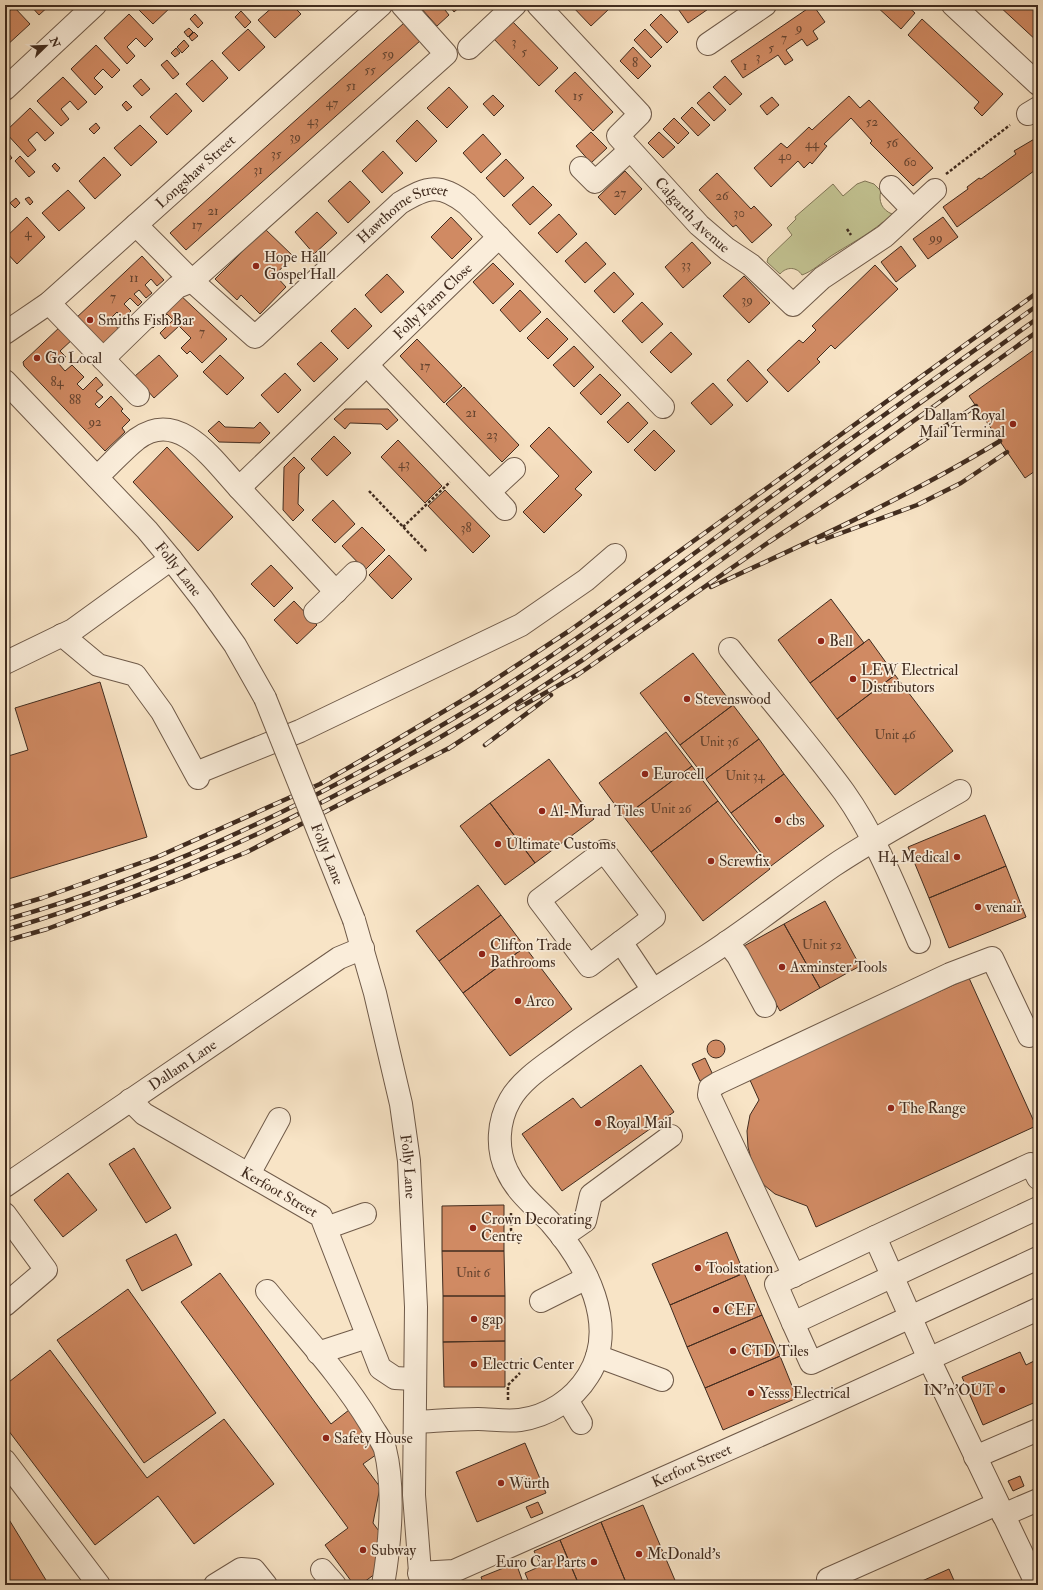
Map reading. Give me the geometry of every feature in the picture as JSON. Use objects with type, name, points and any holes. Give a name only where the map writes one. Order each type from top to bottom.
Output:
[{"type":"street","points":[[5,89],[95,5]]},
{"type":"street","name":"Longshaw Street","points":[[5,333],[49,303],[381,5]]},
{"type":"street","points":[[103,359],[177,287],[192,281],[446,54],[402,5]]},
{"type":"street","points":[[470,48],[516,5]]},
{"type":"street","name":"Calgarth Avenue","points":[[538,5],[640,114],[618,136],[699,225],[727,249],[751,265],[793,305],[822,278],[885,236],[935,190]]},
{"type":"street","points":[[708,44],[765,5]]},
{"type":"street","points":[[953,5],[1038,84]]},
{"type":"street","points":[[581,168],[594,182],[630,150]]},
{"type":"street","name":"Hawthorne Street","points":[[136,225],[192,281],[255,337],[400,203],[417,193],[431,188],[443,190],[453,194],[467,204],[663,407]]},
{"type":"street","points":[[891,188],[913,210]]},
{"type":"street","name":"Folly Farm Close","points":[[239,488],[499,237]]},
{"type":"street","points":[[49,303],[138,395]]},
{"type":"street","points":[[367,365],[506,509]]},
{"type":"street","name":"Folly Lane","points":[[5,381],[147,530],[203,600],[235,645],[265,698],[354,920],[363,948],[401,1104],[409,1161],[416,1307],[414,1379],[415,1422]]},
{"type":"street","points":[[97,477],[137,439],[157,430],[168,430],[188,436],[239,488],[336,592]]},
{"type":"street","points":[[489,492],[514,468]]},
{"type":"street","points":[[62,635],[98,665],[135,675],[162,712],[197,776],[300,731],[521,625],[586,580],[615,556]]},
{"type":"street","points":[[5,663],[62,635],[101,611],[171,559]]},
{"type":"street","points":[[315,612],[355,573]]},
{"type":"street","points":[[730,650],[844,792],[873,841],[892,878],[919,942]]},
{"type":"street","points":[[415,1422],[479,1419],[519,1420],[549,1412],[567,1400],[583,1385],[591,1372],[597,1356],[600,1315],[595,1295],[587,1278],[576,1257],[562,1237],[517,1188],[506,1169],[501,1147],[500,1130],[504,1112],[512,1097],[524,1083],[544,1066],[598,1026],[727,942],[831,867],[960,791]]},
{"type":"street","points":[[604,851],[654,917],[621,942],[589,966],[539,900],[604,851]]},
{"type":"street","points":[[621,942],[653,990]]},
{"type":"street","points":[[727,942],[738,956],[765,1006]]},
{"type":"street","name":"Dallam Lane","points":[[5,1186],[339,958],[363,948]]},
{"type":"street","points":[[794,1276],[709,1095],[710,1088],[718,1082],[950,974],[992,958],[1029,1036]]},
{"type":"street","name":"Kerfoot Street","points":[[130,1100],[144,1114],[317,1213],[323,1219],[376,1360],[386,1373],[395,1378],[414,1379]]},
{"type":"street","points":[[249,1174],[279,1118]]},
{"type":"street","points":[[562,1237],[584,1221],[591,1194],[671,1136]]},
{"type":"street","points":[[1038,1178],[1031,1164],[776,1284],[811,1363],[1038,1258]]},
{"type":"street","points":[[793,1323],[1038,1208]]},
{"type":"street","points":[[5,1214],[46,1270],[5,1305]]},
{"type":"street","points":[[326,1228],[365,1214]]},
{"type":"street","points":[[875,1237],[929,1359],[1037,1585]]},
{"type":"street","points":[[541,1301],[587,1278]]},
{"type":"street","points":[[266,1292],[318,1353],[360,1407],[384,1448],[389,1476],[390,1549],[383,1585]]},
{"type":"street","name":"Kerfoot Street","points":[[415,1422],[414,1494],[420,1579],[444,1570],[458,1578],[929,1359],[1036,1314]]},
{"type":"street","points":[[318,1353],[366,1336]]},
{"type":"street","points":[[597,1356],[662,1380]]},
{"type":"street","points":[[567,1400],[581,1423]]},
{"type":"street","points":[[975,1457],[1038,1430]]},
{"type":"street","points":[[5,1461],[99,1585]]},
{"type":"street","points":[[828,1579],[1000,1509],[1038,1500]]},
{"type":"street","points":[[214,1585],[241,1569],[254,1570],[266,1585]]},
{"type":"path","points":[[935,190],[935,182],[1017,120],[1033,111]]},
{"type":"path","points":[[403,527],[466,468]]},
{"type":"path","points":[[368,491],[427,552]]},
{"type":"path","points":[[511,1211],[511,1230],[520,1244]]},
{"type":"path","points":[[508,1408],[508,1385],[520,1373]]},
{"type":"green space","points":[[865,181],[874,184],[881,191],[880,198],[883,208],[892,214],[886,224],[883,222],[864,236],[802,275],[800,272],[792,268],[783,271],[780,274],[767,262],[768,258],[792,235],[787,228],[796,219],[795,217],[833,184],[843,196],[857,184]]},
{"type":"building","points":[[30,5],[50,5],[39,15]]},
{"type":"building","points":[[140,5],[173,5],[153,24],[137,8]]},
{"type":"building","points":[[275,5],[292,5],[301,14],[275,38],[258,20]]},
{"type":"building","points":[[422,5],[441,5],[449,15],[437,26],[420,7]]},
{"type":"building","points":[[449,5],[462,5],[454,12]]},
{"type":"building","points":[[571,5],[605,5],[609,9],[591,26]]},
{"type":"building","points":[[714,5],[688,23],[676,6]]},
{"type":"building","points":[[813,5],[825,22],[813,31],[818,39],[807,46],[802,39],[786,50],[793,60],[785,65],[778,55],[743,78],[731,61]]},
{"type":"building","points":[[875,5],[906,5],[915,13],[901,29]]},
{"type":"building","points":[[998,5],[1031,5],[1038,12],[1038,42]]},
{"type":"building","points":[[14,7],[30,24],[5,47],[5,13],[6,14]]},
{"type":"building","points":[[241,11],[251,22],[245,28],[235,17]]},
{"type":"building","points":[[129,14],[153,39],[145,47],[136,38],[127,47],[135,56],[127,64],[104,38]]},
{"type":"building","points":[[195,14],[203,23],[198,28],[190,19]]},
{"type":"building","points":[[661,14],[678,32],[667,43],[650,25]]},
{"type":"building","points":[[510,19],[558,68],[539,86],[492,37]]},
{"type":"building","points":[[922,19],[1003,94],[982,116],[974,108],[979,102],[908,35]]},
{"type":"building","points":[[404,23],[420,41],[186,250],[170,233]]},
{"type":"building","points":[[189,28],[193,32],[188,37],[184,32]]},
{"type":"building","points":[[248,29],[265,47],[239,71],[222,53]]},
{"type":"building","points":[[645,29],[662,47],[651,58],[634,40]]},
{"type":"building","points":[[194,32],[198,36],[192,41],[189,37]]},
{"type":"building","points":[[184,40],[189,46],[182,53],[177,47]]},
{"type":"building","points":[[96,45],[120,70],[112,78],[103,69],[94,78],[103,87],[95,95],[71,69]]},
{"type":"building","points":[[633,47],[651,66],[638,79],[620,61]]},
{"type":"building","points":[[176,48],[180,53],[175,57],[171,53]]},
{"type":"building","points":[[167,60],[179,74],[173,79],[161,65]]},
{"type":"building","points":[[212,60],[228,78],[203,102],[186,84]]},
{"type":"building","points":[[575,72],[613,112],[593,131],[555,91]]},
{"type":"building","points":[[725,76],[742,94],[730,105],[713,87]]},
{"type":"building","points":[[63,77],[87,102],[78,110],[70,101],[61,109],[69,119],[61,126],[37,101]]},
{"type":"building","points":[[141,79],[150,89],[142,96],[133,86]]},
{"type":"building","points":[[449,87],[468,107],[447,128],[427,108]]},
{"type":"building","points":[[709,92],[726,110],[714,121],[697,103]]},
{"type":"building","points":[[176,93],[192,111],[167,135],[150,117]]},
{"type":"building","points":[[493,95],[504,106],[494,116],[483,104]]},
{"type":"building","points":[[849,96],[860,108],[869,100],[933,168],[913,186],[870,143],[872,141],[851,118],[824,144],[827,146],[812,164],[810,162],[804,168],[798,161],[771,187],[754,168],[781,143],[787,148],[809,127],[812,130]]},
{"type":"building","points":[[772,97],[779,105],[767,115],[760,106]]},
{"type":"building","points":[[126,101],[132,107],[127,111],[122,105]]},
{"type":"building","points":[[692,107],[710,125],[698,136],[681,118]]},
{"type":"building","points":[[30,108],[54,133],[45,141],[37,132],[28,140],[36,150],[28,157],[5,132]]},
{"type":"building","points":[[674,118],[689,133],[678,144],[663,129]]},
{"type":"building","points":[[417,120],[437,141],[416,162],[396,141]]},
{"type":"building","points":[[96,123],[100,128],[94,134],[89,129]]},
{"type":"building","points":[[140,125],[157,142],[131,166],[114,148]]},
{"type":"building","points":[[591,132],[607,148],[591,163],[576,146]]},
{"type":"building","points":[[659,132],[675,147],[663,158],[648,143]]},
{"type":"building","points":[[483,134],[501,154],[481,173],[463,153]]},
{"type":"building","points":[[1036,138],[1038,140],[1038,168],[957,227],[943,207],[968,189],[967,187],[979,178],[981,179],[1016,154],[1014,151]]},
{"type":"building","points":[[5,149],[12,158],[5,164]]},
{"type":"building","points":[[383,151],[403,173],[382,193],[362,171]]},
{"type":"building","points":[[20,156],[35,172],[29,177],[15,161]]},
{"type":"building","points":[[104,157],[121,175],[95,199],[79,181]]},
{"type":"building","points":[[506,159],[524,178],[504,197],[486,178]]},
{"type":"building","points":[[55,163],[60,168],[57,172],[52,166]]},
{"type":"building","points":[[625,171],[642,189],[615,215],[598,197]]},
{"type":"building","points":[[717,173],[751,209],[754,206],[772,225],[752,243],[736,225],[733,227],[699,190]]},
{"type":"building","points":[[350,181],[370,202],[348,223],[328,201]]},
{"type":"building","points":[[533,186],[552,205],[530,225],[512,205]]},
{"type":"building","points":[[68,190],[85,208],[59,231],[42,213]]},
{"type":"building","points":[[29,197],[33,202],[30,205],[25,199]]},
{"type":"building","points":[[16,198],[20,203],[15,208],[10,203]]},
{"type":"building","points":[[317,212],[337,233],[314,254],[295,232]]},
{"type":"building","points":[[559,214],[577,234],[557,253],[538,233]]},
{"type":"building","points":[[27,217],[45,237],[17,264],[5,251],[5,238]]},
{"type":"building","points":[[451,217],[472,239],[452,259],[431,237]]},
{"type":"building","points":[[943,217],[958,237],[928,259],[913,239]]},
{"type":"building","name":"Hope Hall Gospel Hall","points":[[265,229],[293,256],[275,275],[286,287],[260,314],[241,295],[237,300],[215,279]]},
{"type":"building","points":[[586,242],[606,264],[585,283],[565,261]]},
{"type":"building","points":[[692,242],[711,263],[683,288],[665,267]]},
{"type":"building","points":[[901,246],[916,266],[896,282],[881,262]]},
{"type":"building","points":[[142,256],[164,280],[157,286],[151,279],[145,285],[152,293],[146,298],[139,290],[134,294],[142,302],[138,306],[130,298],[124,304],[131,311],[123,319],[117,312],[110,319],[121,332],[103,349],[75,319]]},
{"type":"building","points":[[493,263],[514,284],[493,304],[473,282]]},
{"type":"building","points":[[875,265],[898,289],[835,349],[831,345],[817,359],[820,362],[788,392],[767,370],[799,340],[803,343],[816,330],[812,326]]},
{"type":"building","points":[[614,272],[634,294],[614,313],[594,291]]},
{"type":"building","points":[[387,274],[404,292],[381,313],[365,295]]},
{"type":"building","points":[[744,276],[770,303],[749,323],[723,296]]},
{"type":"building","points":[[520,290],[541,312],[520,332],[500,310]]},
{"type":"building","points":[[178,293],[227,339],[202,363],[190,351],[187,354],[181,348],[191,338],[179,326],[165,339],[160,333],[173,320],[167,314],[153,328],[146,322]]},
{"type":"building","points":[[642,302],[663,324],[642,343],[622,321]]},
{"type":"building","points":[[355,308],[372,326],[348,349],[331,331]]},
{"type":"building","points":[[547,318],[568,339],[548,359],[527,338]]},
{"type":"building","points":[[62,325],[74,338],[60,351],[66,357],[59,364],[65,371],[72,365],[84,377],[77,384],[83,390],[96,377],[103,385],[96,391],[103,397],[95,404],[99,408],[111,396],[123,409],[121,411],[130,420],[122,428],[125,432],[105,451],[24,366],[23,362]]},
{"type":"building","points":[[671,332],[692,354],[671,373],[650,352]]},
{"type":"building","points":[[417,339],[462,386],[444,403],[400,356]]},
{"type":"building","points":[[321,342],[338,359],[314,382],[297,364]]},
{"type":"building","points":[[574,346],[594,367],[574,387],[553,365]]},
{"type":"building","name":"Dallam Royal Mail Terminal","points":[[1038,347],[1038,469],[1025,478],[969,396]]},
{"type":"building","points":[[159,355],[178,376],[154,398],[135,376]]},
{"type":"building","points":[[220,355],[244,378],[227,395],[203,372]]},
{"type":"building","points":[[748,360],[768,382],[747,402],[727,380]]},
{"type":"building","points":[[285,373],[301,390],[278,413],[261,395]]},
{"type":"building","points":[[600,374],[621,395],[601,415],[580,393]]},
{"type":"building","points":[[713,383],[733,405],[711,425],[691,403]]},
{"type":"building","points":[[464,387],[519,445],[502,462],[446,404]]},
{"type":"building","points":[[628,402],[648,423],[628,443],[607,422]]},
{"type":"building","points":[[345,409],[388,409],[398,420],[387,430],[381,424],[350,423],[345,429],[334,419]]},
{"type":"building","points":[[219,421],[225,427],[254,428],[260,422],[270,433],[260,443],[219,442],[208,431]]},
{"type":"building","points":[[549,427],[592,472],[575,489],[582,495],[544,533],[523,512],[559,476],[530,446]]},
{"type":"building","points":[[654,430],[675,451],[655,471],[634,450]]},
{"type":"building","points":[[334,436],[351,453],[327,476],[311,459]]},
{"type":"building","points":[[398,440],[442,486],[425,503],[381,457]]},
{"type":"building","points":[[167,447],[233,517],[198,551],[133,482]]},
{"type":"building","points":[[294,457],[305,468],[299,474],[298,504],[304,510],[293,521],[283,510],[284,467]]},
{"type":"building","points":[[445,490],[490,536],[473,553],[428,506]]},
{"type":"building","points":[[333,500],[355,524],[335,543],[312,520]]},
{"type":"building","points":[[362,527],[385,550],[365,570],[342,546]]},
{"type":"building","points":[[389,555],[412,579],[392,599],[369,575]]},
{"type":"building","points":[[271,565],[293,588],[274,607],[251,584]]},
{"type":"building","name":"Bell","points":[[831,599],[864,643],[810,683],[778,640]]},
{"type":"building","points":[[294,601],[317,625],[297,644],[274,620]]},
{"type":"building","name":"LEW Electrical Distributors","points":[[869,639],[895,675],[837,719],[810,683]]},
{"type":"building","name":"Stevenswood","points":[[693,653],[733,705],[680,745],[640,693]]},
{"type":"building","points":[[895,675],[953,751],[895,795],[837,719]]},
{"type":"building","points":[[100,682],[147,837],[5,880],[5,757],[28,750],[15,708]]},
{"type":"building","points":[[733,705],[759,739],[706,779],[680,745]]},
{"type":"building","name":"Eurocell","points":[[666,732],[692,766],[624,817],[599,783]]},
{"type":"building","points":[[759,739],[784,774],[731,813],[706,779]]},
{"type":"building","name":"Al-Murad Tiles","points":[[549,759],[594,819],[535,863],[490,803]]},
{"type":"building","points":[[692,766],[718,801],[651,852],[624,817]]},
{"type":"building","name":"cbs","points":[[784,774],[824,826],[771,866],[731,813]]},
{"type":"building","name":"Screwfix","points":[[718,801],[770,869],[703,921],[651,852]]},
{"type":"building","name":"Ultimate Customs","points":[[490,803],[535,863],[505,885],[460,826]]},
{"type":"building","name":"H4 Medical","points":[[985,815],[1006,866],[929,898],[908,847]]},
{"type":"building","name":"venair","points":[[1006,866],[1026,917],[949,948],[929,898]]},
{"type":"building","points":[[478,885],[501,915],[439,961],[416,931]]},
{"type":"building","points":[[825,901],[860,966],[820,988],[784,924]]},
{"type":"building","name":"Clifton Trade Bathrooms","points":[[501,915],[525,947],[463,993],[439,961]]},
{"type":"building","name":"Axminster Tools","points":[[784,924],[820,988],[780,1011],[744,946]]},
{"type":"building","name":"Arco","points":[[525,947],[572,1009],[510,1056],[463,993]]},
{"type":"building","name":"The Range","points":[[969,978],[1036,1126],[816,1227],[807,1206],[775,1194],[764,1185],[753,1167],[748,1147],[747,1131],[750,1115],[759,1100],[749,1078]]},
{"type":"building","points":[[712,1040],[720,1040],[725,1045],[723,1056],[720,1058],[712,1058],[707,1053],[707,1045]]},
{"type":"building","points":[[705,1058],[713,1075],[700,1081],[692,1064]]},
{"type":"building","name":"Royal Mail","points":[[641,1065],[674,1112],[562,1191],[522,1134],[573,1098],[581,1108]]},
{"type":"building","points":[[134,1148],[171,1208],[146,1223],[109,1164]]},
{"type":"building","points":[[68,1173],[97,1210],[63,1237],[34,1200]]},
{"type":"building","name":"Crown Decorating Centre","points":[[504,1205],[504,1251],[442,1251],[442,1206]]},
{"type":"building","name":"Toolstation","points":[[727,1232],[744,1273],[670,1305],[652,1264]]},
{"type":"building","points":[[176,1234],[192,1265],[142,1291],[126,1260]]},
{"type":"building","points":[[442,1251],[504,1251],[505,1296],[443,1296]]},
{"type":"building","name":"Safety House","points":[[220,1273],[331,1424],[349,1410],[380,1452],[363,1464],[380,1487],[373,1523],[384,1538],[379,1571],[360,1585],[354,1585],[325,1545],[348,1528],[181,1302]]},
{"type":"building","name":"CEF","points":[[744,1273],[762,1315],[687,1347],[670,1305]]},
{"type":"building","points":[[128,1289],[216,1413],[144,1463],[57,1340]]},
{"type":"building","name":"gap","points":[[443,1296],[505,1296],[505,1341],[443,1342]]},
{"type":"building","name":"CTD Tiles","points":[[762,1315],[780,1356],[705,1388],[687,1347]]},
{"type":"building","name":"Electric Center","points":[[505,1341],[505,1387],[444,1387],[443,1342]]},
{"type":"building","points":[[50,1350],[147,1478],[224,1419],[274,1484],[194,1544],[158,1496],[95,1545],[5,1426],[5,1385]]},
{"type":"building","name":"IN'n'OUT","points":[[1020,1352],[1026,1365],[1038,1359],[1038,1383],[1034,1384],[1038,1395],[1038,1401],[983,1425],[962,1377]]},
{"type":"building","name":"Yesss Electrical","points":[[780,1356],[797,1398],[723,1430],[705,1388]]},
{"type":"building","name":"Würth","points":[[525,1443],[546,1493],[477,1522],[456,1472]]},
{"type":"building","points":[[1020,1476],[1024,1486],[1013,1491],[1008,1481]]},
{"type":"building","points":[[538,1502],[543,1513],[531,1518],[526,1507]]},
{"type":"building","name":"McDonald's","points":[[643,1505],[677,1585],[627,1585],[601,1522]]},
{"type":"building","points":[[5,1513],[49,1585],[5,1585]]},
{"type":"building","name":"Euro Car Parts","points":[[601,1522],[627,1585],[579,1585],[560,1540]]},
{"type":"building","points":[[560,1540],[579,1585],[530,1585],[525,1573],[541,1566],[534,1551]]},
{"type":"building","points":[[516,1563],[524,1585],[484,1585],[481,1577]]},
{"type":"building","points":[[949,1569],[956,1585],[913,1585]]},
{"type":"railway","points":[[5,909],[42,898],[157,857],[320,784],[473,694],[569,631],[1038,292]]},
{"type":"railway","points":[[5,920],[67,901],[128,879],[189,855],[249,828],[367,768],[479,703],[620,608],[827,456],[1038,305]]},
{"type":"railway","points":[[5,930],[130,888],[252,837],[370,777],[427,745],[484,711],[590,641],[1038,318]]},
{"type":"railway","points":[[448,749],[584,659],[1038,331]]},
{"type":"railway","points":[[576,676],[769,542],[976,406]]},
{"type":"railway","points":[[711,587],[894,500],[965,462],[1000,441]]},
{"type":"railway","points":[[817,542],[917,505],[961,483],[1007,452]]},
{"type":"railway","points":[[517,709],[580,673]]},
{"type":"railway","points":[[485,745],[551,695]]},
{"type":"railway","points":[[5,941],[47,929],[173,882],[247,852],[453,746]]},
{"type":"place","name":"Hope Hall Gospel Hall","points":[[256,266]]},
{"type":"place","name":"Smiths Fish Bar","points":[[90,320]]},
{"type":"place","name":"Go Local","points":[[37,358]]},
{"type":"place","name":"Dallam Royal Mail Terminal","points":[[1013,424]]},
{"type":"place","name":"Bell","points":[[821,641]]},
{"type":"place","name":"LEW Electrical Distributors","points":[[853,679]]},
{"type":"place","name":"Stevenswood","points":[[687,699]]},
{"type":"place","name":"Eurocell","points":[[645,774]]},
{"type":"place","name":"Al-Murad Tiles","points":[[542,811]]},
{"type":"place","name":"cbs","points":[[778,820]]},
{"type":"place","name":"Ultimate Customs","points":[[498,844]]},
{"type":"place","name":"H4 Medical","points":[[957,857]]},
{"type":"place","name":"Screwfix","points":[[711,861]]},
{"type":"place","name":"venair","points":[[978,907]]},
{"type":"place","name":"Clifton Trade Bathrooms","points":[[482,954]]},
{"type":"place","name":"Axminster Tools","points":[[782,967]]},
{"type":"place","name":"Arco","points":[[518,1001]]},
{"type":"place","name":"The Range","points":[[891,1108]]},
{"type":"place","name":"Royal Mail","points":[[598,1123]]},
{"type":"place","name":"Crown Decorating Centre","points":[[473,1228]]},
{"type":"place","name":"Toolstation","points":[[698,1268]]},
{"type":"place","name":"CEF","points":[[716,1310]]},
{"type":"place","name":"gap","points":[[474,1319]]},
{"type":"place","name":"CTD Tiles","points":[[733,1351]]},
{"type":"place","name":"Electric Center","points":[[474,1364]]},
{"type":"place","name":"IN'n'OUT","points":[[1002,1390]]},
{"type":"place","name":"Yesss Electrical","points":[[751,1393]]},
{"type":"place","name":"Safety House","points":[[326,1438]]},
{"type":"place","name":"Würth","points":[[501,1483]]},
{"type":"place","name":"Subway","points":[[363,1550]]},
{"type":"place","name":"McDonald's","points":[[639,1554]]},
{"type":"place","name":"Euro Car Parts","points":[[594,1562]]}]
